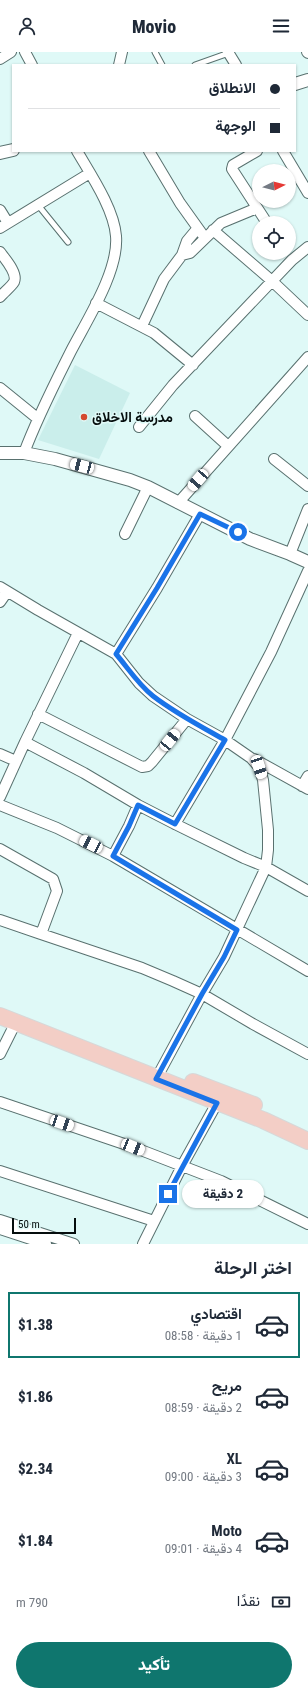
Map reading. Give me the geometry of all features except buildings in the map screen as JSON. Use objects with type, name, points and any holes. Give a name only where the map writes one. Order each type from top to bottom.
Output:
[{"type":"highway","points":[[0,1006],[159,1074],[217,1103],[263,1120],[308,1141]]},
{"type":"highway","points":[[0,1016],[159,1074],[267,1110],[308,1129]]},
{"type":"street","points":[[0,59],[10,52]]},
{"type":"street","points":[[25,52],[31,64]]},
{"type":"street","points":[[119,64],[122,52]]},
{"type":"street","points":[[229,52],[235,64]]},
{"type":"street","points":[[296,84],[308,80]]},
{"type":"street","points":[[0,153],[12,150]]},
{"type":"street","points":[[24,453],[37,418],[96,303],[113,265],[117,250],[116,234],[107,206],[78,152]]},
{"type":"street","points":[[151,152],[180,203],[204,238]]},
{"type":"street","points":[[284,152],[308,193]]},
{"type":"street","points":[[246,154],[233,165],[232,169],[252,200]]},
{"type":"street","points":[[0,210],[4,226],[90,173]]},
{"type":"street","points":[[182,256],[190,253],[213,230],[230,218],[257,208],[262,216]]},
{"type":"street","points":[[142,326],[164,279],[182,256],[187,241],[197,229]]},
{"type":"street","points":[[213,230],[272,281],[308,315]]},
{"type":"street","points":[[296,253],[308,247]]},
{"type":"street","points":[[0,252],[14,277],[14,282],[0,297]]},
{"type":"street","points":[[139,427],[173,385],[272,281],[287,260]]},
{"type":"street","points":[[96,303],[142,326],[168,342],[193,365]]},
{"type":"street","points":[[178,503],[308,357]]},
{"type":"street","points":[[0,388],[37,418]]},
{"type":"street","points":[[195,416],[228,446]]},
{"type":"street","points":[[0,453],[24,453],[55,458],[109,473],[148,487],[250,539],[308,562]]},
{"type":"street","points":[[274,459],[308,486]]},
{"type":"street","points":[[125,534],[148,487]]},
{"type":"street","points":[[290,554],[308,509]]},
{"type":"street","points":[[116,654],[157,588],[200,514]]},
{"type":"street","points":[[175,824],[225,740],[271,652],[308,571]]},
{"type":"street","points":[[0,602],[4,589],[116,654],[139,683],[153,696],[187,719],[225,740],[250,758],[305,787],[308,776]]},
{"type":"street","points":[[0,797],[38,714],[78,633]]},
{"type":"street","points":[[38,714],[142,766],[148,766],[152,762],[187,719]]},
{"type":"street","points":[[25,742],[84,773],[138,805],[244,858],[266,867],[308,891]]},
{"type":"street","points":[[0,754],[16,761]]},
{"type":"street","points":[[159,1074],[202,994],[224,957],[266,867],[268,830],[263,780],[259,767],[250,758]]},
{"type":"street","points":[[0,805],[57,828],[113,856],[308,971]]},
{"type":"street","points":[[113,856],[138,805]]},
{"type":"street","points":[[0,849],[47,874],[53,879],[57,891],[41,934]]},
{"type":"street","points":[[0,920],[142,968],[202,994],[308,1054]]},
{"type":"street","points":[[0,1054],[16,1022]]},
{"type":"street","points":[[0,1102],[133,1147],[221,1181],[308,1224]]},
{"type":"street","points":[[143,1244],[182,1166],[217,1103]]},
{"type":"street","points":[[0,1171],[154,1221]]},
{"type":"street","points":[[0,1220],[74,1244]]},
{"type":"street","points":[[0,1229],[46,1244]]},
{"type":"lane","points":[[155,52],[161,64]]},
{"type":"lane","points":[[197,64],[229,52]]},
{"type":"lane","points":[[38,205],[68,242]]},
{"type":"shaded area","name":"مدرسة الاخلاق","points":[[75,365],[130,393],[99,459],[38,440]]},
{"type":"place","name":"مدرسة الاخلاق","points":[[84,417]]},
{"type":"route","points":[[168,1194],[217,1103],[156,1079],[162,1070],[177,1038],[224,957],[237,930],[113,856],[138,805],[175,824],[225,740],[187,719],[153,696],[139,683],[116,654],[157,588],[200,514],[238,532]]}]
